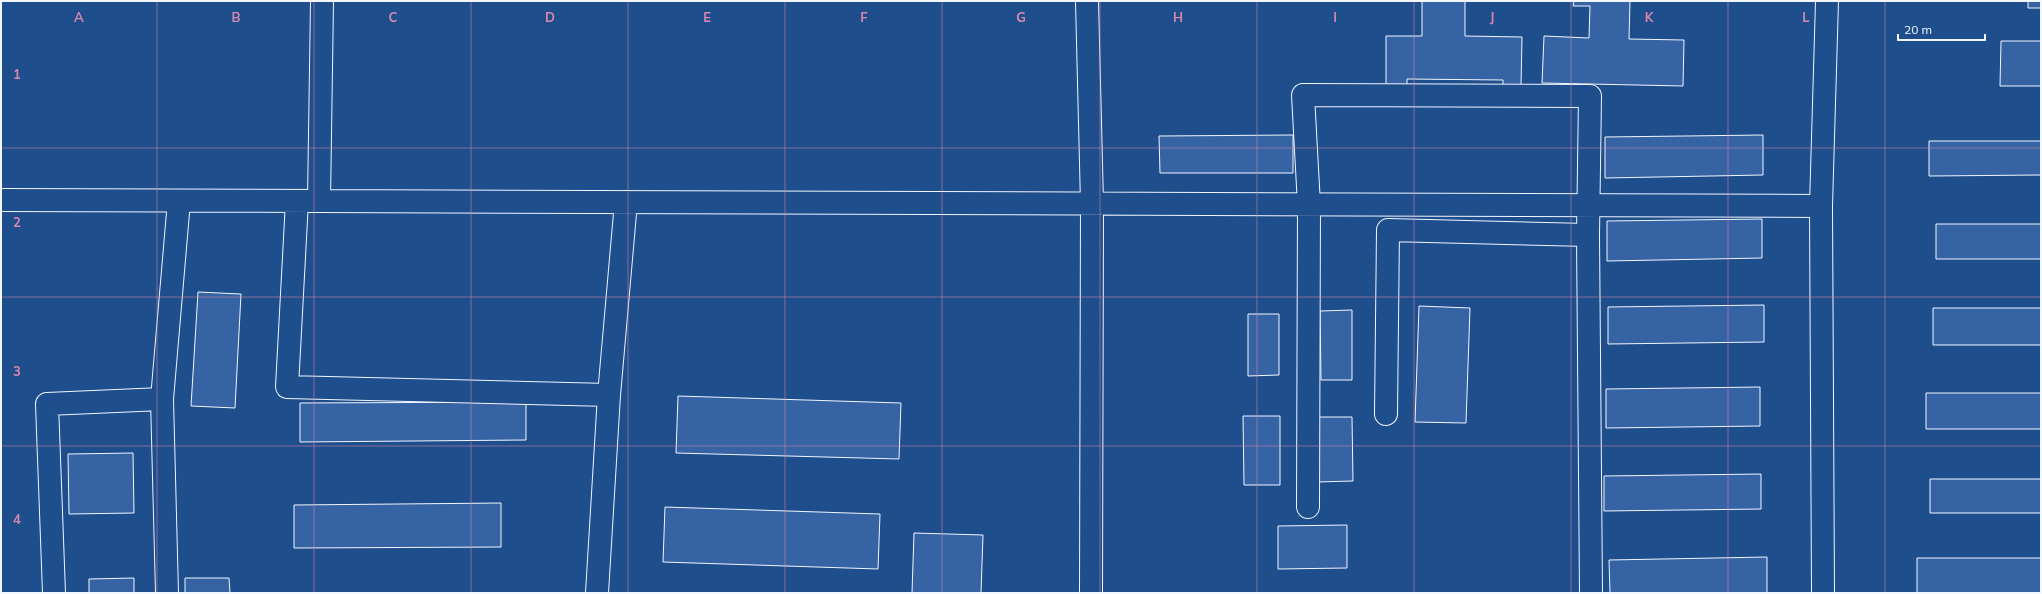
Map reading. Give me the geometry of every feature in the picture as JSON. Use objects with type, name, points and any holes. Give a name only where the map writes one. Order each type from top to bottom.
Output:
[{"type":"street","points":[[319,201],[322,1]]},
{"type":"street","points":[[1087,1],[1092,204],[1091,593]]},
{"type":"street","points":[[1823,593],[1821,206],[1826,1]]},
{"type":"street","points":[[1308,507],[1308,205],[1304,95],[1590,96],[1588,234],[1591,593]]},
{"type":"street","points":[[1,200],[1821,206]]},
{"type":"street","points":[[167,593],[162,399],[179,201]]},
{"type":"street","points":[[297,201],[287,386],[610,395]]},
{"type":"street","points":[[597,593],[610,395],[626,202]]},
{"type":"street","points":[[1386,414],[1388,230],[1588,234]]},
{"type":"street","points":[[54,593],[48,404],[162,399]]},
{"type":"building","points":[[1422,1],[1465,1],[1465,36],[1522,37],[1521,86],[1503,86],[1503,80],[1407,79],[1407,86],[1386,85],[1386,36],[1422,36]]},
{"type":"building","points":[[1574,1],[1630,1],[1629,39],[1684,40],[1683,86],[1542,83],[1544,36],[1589,38],[1590,6],[1573,6]]},
{"type":"building","points":[[2028,1],[2041,1],[2041,8],[2028,8]]},
{"type":"building","points":[[2001,41],[2041,41],[2041,86],[2000,86]]},
{"type":"building","points":[[1293,135],[1293,173],[1160,173],[1159,136]]},
{"type":"building","points":[[1763,135],[1763,175],[1605,178],[1605,137]]},
{"type":"building","points":[[1929,141],[2041,141],[2041,175],[1929,176]]},
{"type":"building","points":[[1762,219],[1762,258],[1607,261],[1607,221]]},
{"type":"building","points":[[1936,224],[2041,224],[2041,259],[1936,259]]},
{"type":"building","points":[[198,292],[241,294],[235,408],[191,406]]},
{"type":"building","points":[[1764,305],[1764,342],[1608,344],[1608,307]]},
{"type":"building","points":[[1419,306],[1470,308],[1466,423],[1415,422]]},
{"type":"building","points":[[1933,308],[2041,308],[2041,345],[1933,345]]},
{"type":"building","points":[[1352,310],[1352,380],[1321,380],[1320,311]]},
{"type":"building","points":[[1248,314],[1279,314],[1279,375],[1248,376]]},
{"type":"building","points":[[1760,387],[1760,426],[1606,428],[1606,389]]},
{"type":"building","points":[[1926,393],[2041,393],[2041,429],[1926,429]]},
{"type":"building","points":[[678,396],[901,403],[899,459],[676,453]]},
{"type":"building","points":[[526,402],[526,440],[300,442],[300,403]]},
{"type":"building","points":[[1243,416],[1280,416],[1280,485],[1244,485]]},
{"type":"building","points":[[1317,417],[1352,417],[1353,481],[1317,482]]},
{"type":"building","points":[[133,453],[134,513],[69,514],[68,454]]},
{"type":"building","points":[[1761,474],[1761,509],[1604,511],[1604,476]]},
{"type":"building","points":[[1930,479],[2041,479],[2041,513],[1930,513]]},
{"type":"building","points":[[501,503],[501,547],[294,548],[294,505]]},
{"type":"building","points":[[665,507],[880,514],[878,569],[663,562]]},
{"type":"building","points":[[1347,525],[1347,568],[1278,569],[1278,526]]},
{"type":"building","points":[[914,533],[983,535],[981,593],[912,593]]},
{"type":"building","points":[[1767,557],[1767,593],[1610,593],[1609,560]]},
{"type":"building","points":[[1917,558],[2041,558],[2041,593],[1917,593]]},
{"type":"building","points":[[134,578],[134,593],[89,593],[89,579]]},
{"type":"building","points":[[185,578],[229,578],[230,593],[185,593]]}]
